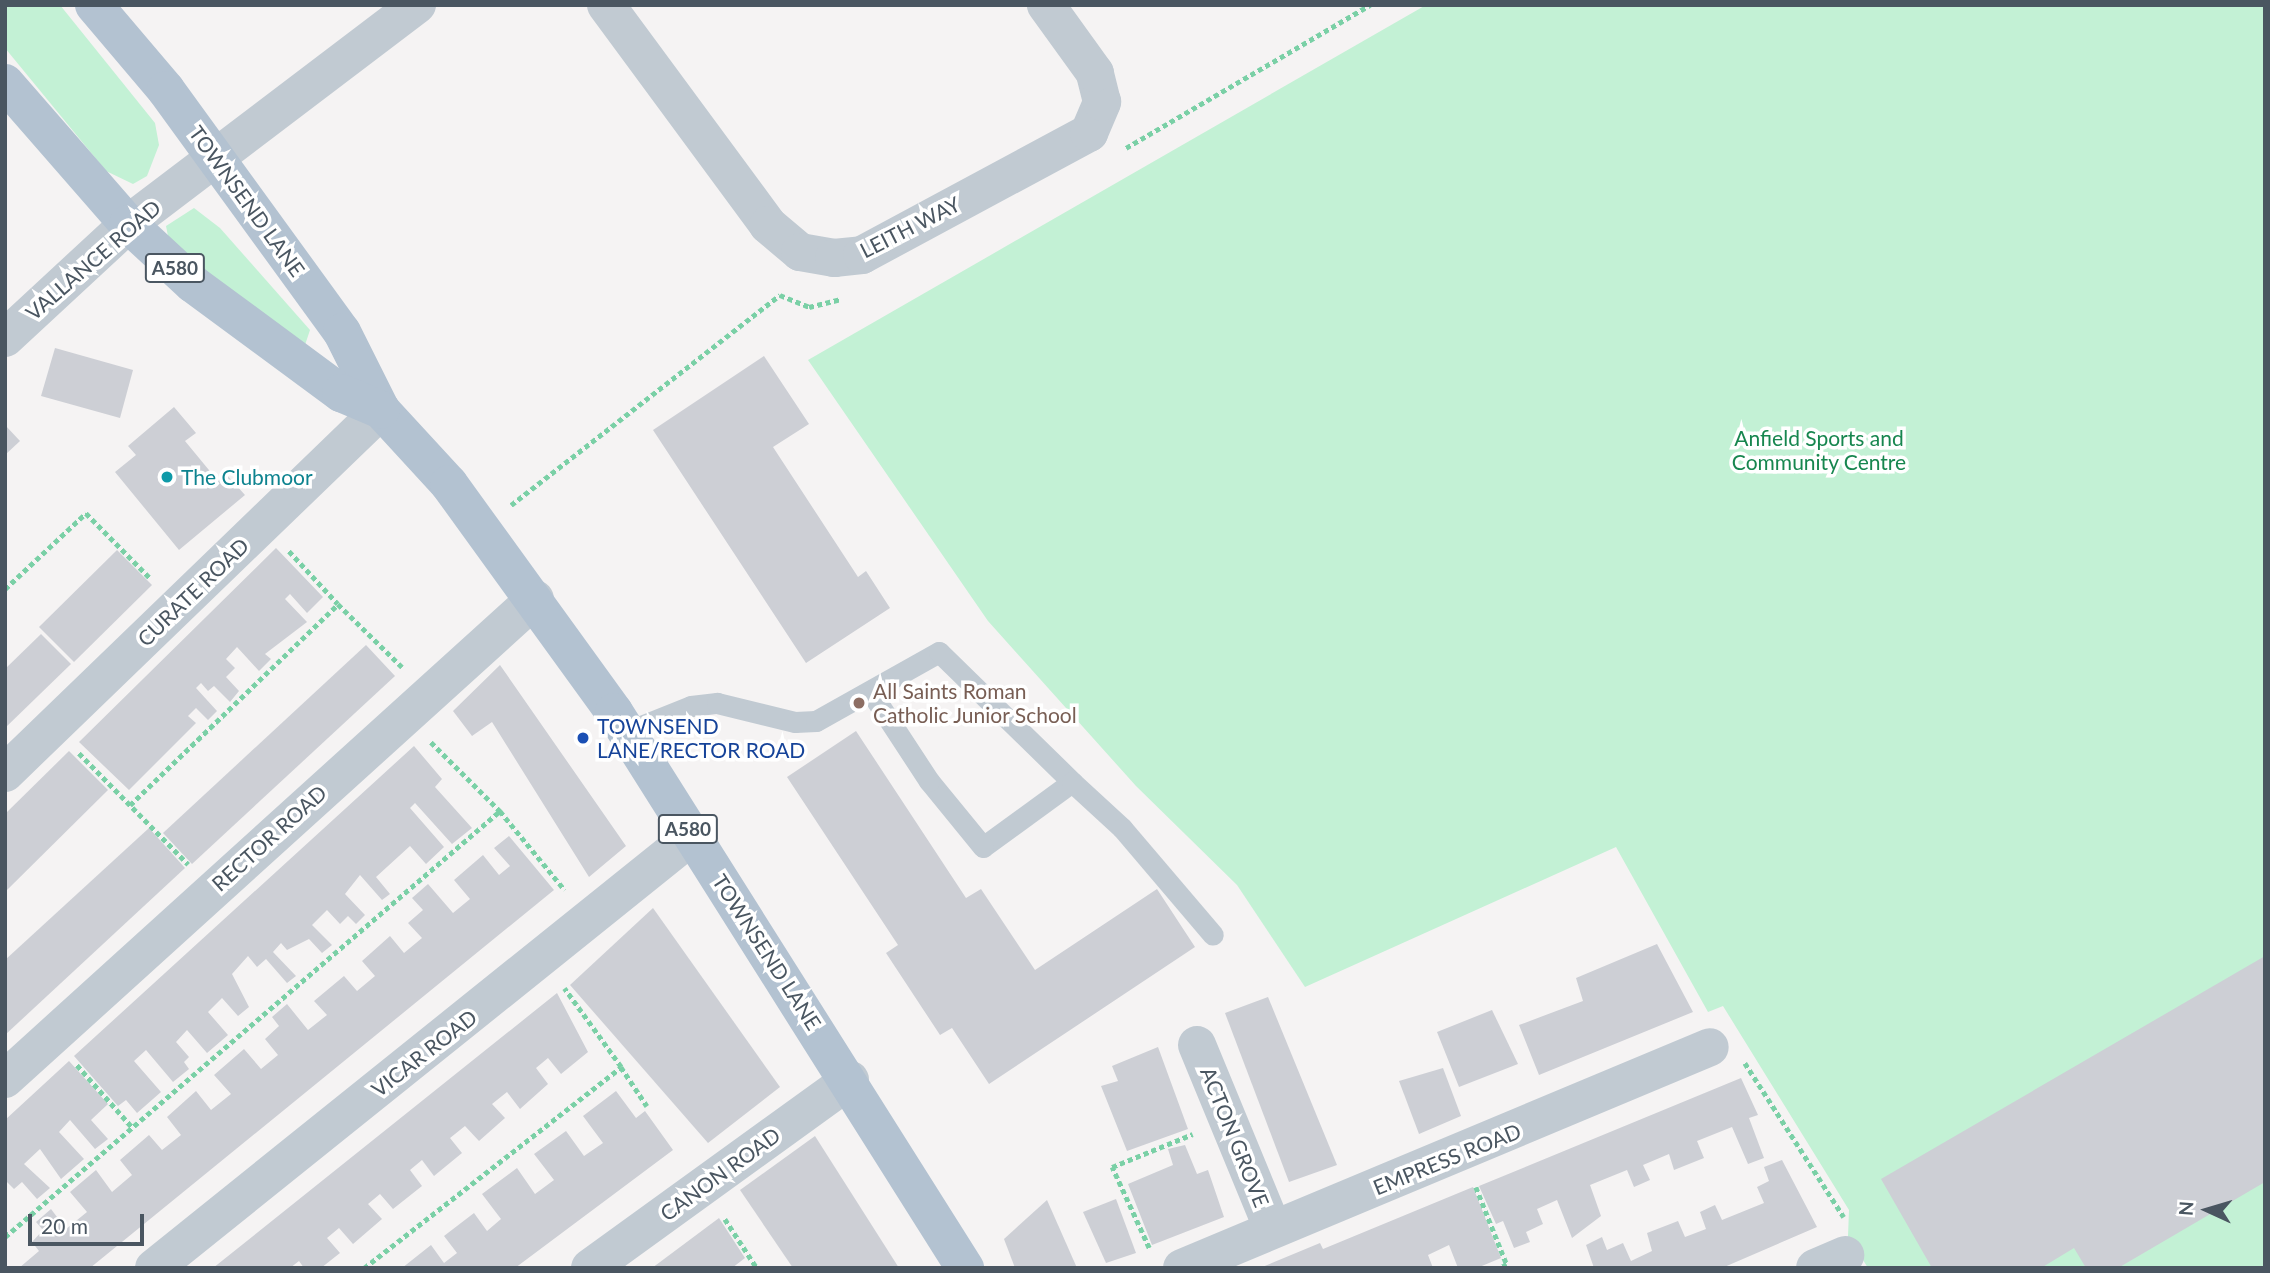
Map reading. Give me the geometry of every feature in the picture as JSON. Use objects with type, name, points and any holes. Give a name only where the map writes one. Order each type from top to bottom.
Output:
[{"type":"main road","name":"TOWNSEND LANE","points":[[94,5],[215,159],[342,332],[381,410],[449,484],[535,599],[626,732],[850,1080],[965,1268]]},
{"type":"main road","name":"TOWNSEND LANE","points":[[5,83],[128,224],[193,284],[341,393],[381,410]]},
{"type":"street","name":"VALLANCE ROAD","points":[[5,338],[128,224],[417,5]]},
{"type":"street","name":"LEITH WAY","points":[[606,5],[768,225],[800,252],[834,258],[862,255],[1089,132],[1102,102],[1095,73],[1046,5]]},
{"type":"street","name":"CURATE ROAD","points":[[5,773],[381,410]]},
{"type":"street","name":"RECTOR ROAD","points":[[5,1079],[415,704],[535,599]]},
{"type":"street","name":"VICAR ROAD","points":[[154,1268],[544,959],[588,918],[692,836]]},
{"type":"street","name":"ACTON GROVE","points":[[1197,1045],[1273,1229]]},
{"type":"street","name":"EMPRESS ROAD","points":[[1167,1261],[1273,1229],[1462,1153],[1710,1048]]},
{"type":"street","name":"CANON ROAD","points":[[590,1268],[850,1080]]},
{"type":"lane","points":[[626,732],[691,706],[717,703],[795,722],[816,721],[872,694],[939,652],[1122,828],[1213,935]]},
{"type":"lane","points":[[872,694],[929,781],[983,847],[1072,782]]},
{"type":"path","points":[[5,589],[86,513],[178,607]]},
{"type":"path","points":[[264,523],[338,604],[500,811],[588,918]]},
{"type":"path","points":[[130,805],[338,604]]},
{"type":"path","points":[[54,727],[213,889]]},
{"type":"path","points":[[5,1237],[500,811]]},
{"type":"path","points":[[544,959],[647,1106]]},
{"type":"path","points":[[51,1037],[132,1126]]},
{"type":"path","points":[[1710,1048],[1730,1040],[1844,1216],[1830,1262]]},
{"type":"path","points":[[364,1268],[621,1067]]},
{"type":"path","points":[[1167,1261],[1112,1167],[1227,1119]]},
{"type":"path","points":[[1462,1153],[1507,1265],[1500,1268]]},
{"type":"path","points":[[703,1186],[757,1268]]},
{"type":"green space","points":[[5,5],[60,5],[155,123],[159,145],[147,176],[133,184],[106,171],[5,48]]},
{"type":"green space","name":"Anfield Sports and Community Centre","points":[[1426,5],[2265,5],[2265,1268],[1868,1268],[1848,1236],[1849,1210],[1723,1006],[1708,1012],[1616,847],[1305,987],[1237,885],[1136,786],[988,621],[808,360]]},
{"type":"green space","points":[[194,208],[220,228],[310,330],[305,345],[170,246],[166,226]]},
{"type":"building","points":[[55,348],[133,370],[120,418],[41,396]]},
{"type":"building","points":[[764,356],[809,424],[773,447],[858,577],[866,571],[890,608],[806,663],[653,430]]},
{"type":"building","name":"The Clubmoor","points":[[174,407],[196,433],[185,441],[218,481],[226,474],[245,495],[179,550],[115,472],[136,455],[128,446]]},
{"type":"building","points":[[5,425],[20,441],[5,455]]},
{"type":"building","points":[[276,548],[323,597],[307,613],[290,594],[285,599],[307,622],[265,654],[271,659],[259,671],[237,647],[226,659],[235,668],[226,677],[239,691],[230,702],[214,686],[208,691],[201,683],[196,688],[217,711],[208,720],[196,708],[188,716],[196,723],[129,790],[79,742]]},
{"type":"building","points":[[117,550],[152,585],[74,662],[39,627]]},
{"type":"building","points":[[41,634],[71,664],[5,728],[5,669]]},
{"type":"building","points":[[366,645],[395,676],[192,864],[163,833]]},
{"type":"building","points":[[500,665],[626,846],[589,877],[492,722],[472,736],[453,711]]},
{"type":"building","points":[[856,731],[966,898],[981,889],[1035,970],[1157,889],[1195,947],[989,1084],[952,1028],[940,1035],[886,953],[898,945],[787,777]]},
{"type":"building","points":[[414,746],[442,779],[435,787],[472,828],[452,844],[415,803],[410,808],[444,847],[426,864],[410,846],[376,877],[390,894],[382,900],[360,875],[345,894],[365,915],[356,924],[348,916],[340,924],[327,910],[312,925],[332,945],[322,953],[309,939],[287,950],[281,943],[273,952],[296,976],[287,983],[266,959],[257,967],[248,956],[232,974],[249,1007],[238,1016],[222,998],[208,1012],[228,1035],[207,1053],[187,1030],[176,1042],[189,1057],[184,1062],[189,1069],[173,1082],[146,1050],[134,1061],[161,1092],[137,1113],[126,1100],[118,1106],[74,1056]]},
{"type":"building","points":[[69,751],[108,790],[5,892],[5,814]]},
{"type":"building","points":[[149,828],[185,868],[5,1035],[5,960]]},
{"type":"building","points":[[509,836],[554,890],[90,1268],[19,1268],[39,1251],[32,1242],[43,1230],[36,1222],[51,1209],[66,1229],[87,1212],[70,1192],[96,1170],[112,1192],[132,1175],[120,1160],[149,1135],[162,1150],[181,1135],[167,1117],[196,1091],[211,1110],[231,1094],[214,1075],[244,1049],[261,1069],[278,1055],[265,1039],[279,1026],[272,1017],[287,1004],[308,1030],[327,1015],[314,1001],[344,976],[357,991],[375,976],[362,961],[390,936],[404,953],[422,938],[408,923],[423,910],[412,898],[428,884],[453,913],[470,899],[454,880],[483,855],[499,875],[510,866],[494,848]]},
{"type":"building","points":[[653,908],[780,1087],[708,1143],[570,985]]},
{"type":"building","points":[[1657,944],[1693,1012],[1539,1075],[1519,1025],[1583,1001],[1576,978]]},
{"type":"building","points":[[2265,956],[2265,1182],[2118,1268],[2086,1268],[2074,1248],[2041,1268],[1932,1268],[1881,1179]]},
{"type":"building","points":[[557,993],[588,1052],[561,1074],[548,1058],[536,1068],[548,1084],[520,1109],[507,1092],[492,1104],[505,1118],[479,1141],[465,1126],[450,1138],[462,1153],[434,1176],[422,1160],[410,1170],[422,1186],[393,1209],[380,1194],[368,1204],[382,1219],[353,1244],[339,1228],[327,1238],[340,1253],[321,1268],[304,1268],[299,1261],[290,1268],[213,1268]]},
{"type":"building","points":[[1268,997],[1337,1165],[1289,1182],[1225,1013]]},
{"type":"building","points":[[1492,1010],[1518,1064],[1459,1087],[1437,1032]]},
{"type":"building","points":[[1158,1047],[1188,1129],[1127,1151],[1101,1086],[1118,1081],[1112,1066]]},
{"type":"building","points":[[69,1061],[108,1104],[91,1120],[108,1139],[95,1149],[70,1120],[59,1132],[84,1159],[61,1179],[40,1149],[24,1164],[50,1188],[37,1199],[22,1182],[14,1189],[5,1180],[5,1120]]},
{"type":"building","points":[[1443,1068],[1461,1116],[1419,1134],[1399,1081]]},
{"type":"building","points":[[1741,1078],[1758,1115],[1749,1118],[1764,1158],[1748,1164],[1732,1127],[1697,1141],[1704,1158],[1674,1170],[1669,1154],[1643,1165],[1650,1180],[1634,1187],[1627,1170],[1590,1185],[1601,1216],[1572,1238],[1557,1200],[1537,1209],[1543,1224],[1526,1232],[1530,1242],[1514,1248],[1503,1221],[1496,1224],[1479,1186]]},
{"type":"building","points":[[616,1091],[636,1118],[645,1111],[673,1150],[515,1268],[402,1268],[431,1245],[444,1263],[457,1253],[444,1236],[474,1213],[487,1231],[501,1219],[482,1194],[517,1168],[535,1194],[554,1180],[534,1154],[566,1131],[584,1156],[603,1143],[583,1116]]},
{"type":"building","points":[[815,1136],[899,1268],[793,1268],[740,1190]]},
{"type":"building","points":[[1185,1145],[1197,1174],[1208,1170],[1224,1217],[1152,1245],[1128,1184],[1173,1165],[1168,1149]]},
{"type":"building","points":[[1782,1160],[1817,1227],[1722,1268],[1594,1268],[1586,1245],[1602,1237],[1607,1250],[1623,1243],[1631,1261],[1652,1251],[1647,1233],[1678,1221],[1685,1237],[1706,1229],[1700,1212],[1715,1205],[1722,1220],[1764,1203],[1757,1187],[1769,1181],[1764,1167]]},
{"type":"building","points":[[1473,1187],[1501,1258],[1477,1268],[1458,1268],[1449,1245],[1428,1255],[1433,1268],[1260,1268],[1320,1243],[1323,1249]]},
{"type":"building","points":[[1116,1199],[1136,1253],[1106,1263],[1083,1212]]},
{"type":"building","points":[[1047,1200],[1077,1268],[1015,1268],[1004,1239]]},
{"type":"building","points":[[719,1218],[745,1258],[732,1268],[652,1268]]},
{"type":"place","name":"The Clubmoor","points":[[167,477]]},
{"type":"place","name":"All Saints Roman Catholic Junior School","points":[[859,703]]},
{"type":"place","name":"TOWNSEND LANE/RECTOR ROAD","points":[[583,738]]}]
